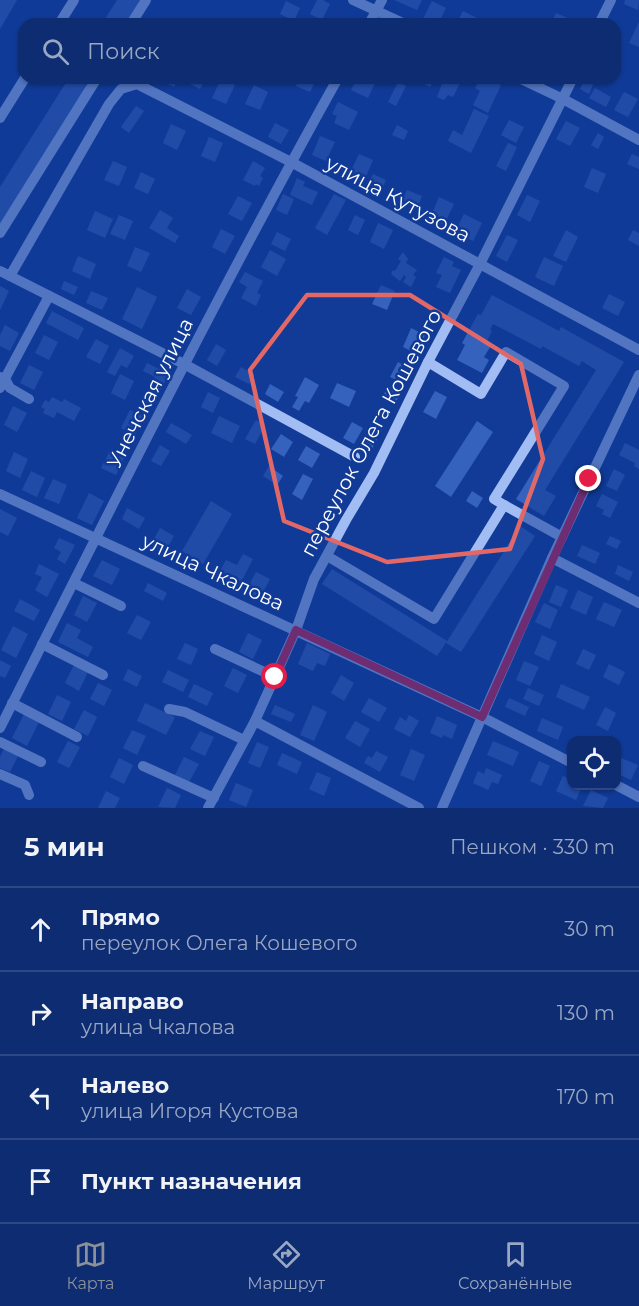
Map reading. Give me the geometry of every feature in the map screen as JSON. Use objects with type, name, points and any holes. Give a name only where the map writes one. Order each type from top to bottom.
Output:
[{"type":"street","points":[[63,18],[74,0]]},
{"type":"street","points":[[135,18],[147,0]]},
{"type":"street","points":[[354,0],[393,18]]},
{"type":"street","points":[[372,18],[382,0]]},
{"type":"street","points":[[602,18],[611,0]]},
{"type":"street","points":[[0,118],[21,84]]},
{"type":"street","points":[[0,232],[93,84]]},
{"type":"street","name":"улица Кутузова","points":[[5,273],[109,104],[121,89],[137,84],[291,162],[639,350]]},
{"type":"street","name":"Унечская улица","points":[[0,728],[184,364],[335,84]]},
{"type":"street","points":[[532,84],[639,140]]},
{"type":"street","name":"переулок Олега Кошевого","points":[[211,803],[255,721],[296,630],[314,579],[374,473],[570,84]]},
{"type":"street","points":[[0,95],[10,102]]},
{"type":"street","points":[[5,273],[184,364],[355,457]]},
{"type":"street","points":[[29,399],[2,382],[49,296]]},
{"type":"street","points":[[428,362],[481,394],[506,352],[564,386],[494,499],[562,537]]},
{"type":"street","points":[[442,808],[552,558],[639,375]]},
{"type":"street","name":"улица Чкалова","points":[[0,494],[482,717],[567,760]]},
{"type":"street","points":[[327,556],[434,619],[504,505]]},
{"type":"street","points":[[552,558],[639,603]]},
{"type":"street","points":[[74,583],[121,606]]},
{"type":"street","points":[[42,644],[103,675]]},
{"type":"street","points":[[215,649],[275,677]]},
{"type":"street","points":[[12,703],[77,737]]},
{"type":"street","points":[[169,709],[185,712],[244,740]]},
{"type":"street","points":[[255,721],[419,808]]},
{"type":"street","points":[[0,742],[41,762]]},
{"type":"street","points":[[143,766],[211,803]]},
{"type":"street","points":[[0,774],[25,785],[29,795]]},
{"type":"street","points":[[621,788],[639,797]]},
{"type":"highlighted area","points":[[307,295],[410,295],[521,364],[543,459],[510,549],[387,562],[284,521],[250,370]]},
{"type":"building","points":[[0,0],[17,0],[0,29]]},
{"type":"building","points":[[117,0],[141,0],[130,18],[106,18]]},
{"type":"building","points":[[317,0],[330,4],[323,18],[310,14]]},
{"type":"building","points":[[394,0],[422,0],[417,10]]},
{"type":"building","points":[[625,0],[639,0],[638,10],[624,4]]},
{"type":"building","points":[[286,1],[300,8],[295,18],[288,18],[280,14]]},
{"type":"building","points":[[432,1],[446,8],[441,18],[424,18]]},
{"type":"building","points":[[463,11],[477,18],[459,18]]},
{"type":"building","points":[[556,13],[568,18],[554,18]]},
{"type":"building","points":[[639,22],[639,47],[629,43]]},
{"type":"building","points":[[65,84],[88,86],[0,225],[0,187]]},
{"type":"building","points":[[190,84],[203,84],[200,89]]},
{"type":"building","points":[[219,84],[235,85],[226,104],[212,98]]},
{"type":"building","points":[[297,84],[314,84],[310,92],[296,86]]},
{"type":"building","points":[[354,84],[375,84],[368,98],[351,90]]},
{"type":"building","points":[[397,84],[406,86],[396,106],[388,102]]},
{"type":"building","points":[[442,84],[460,84],[453,97],[448,95],[444,100],[437,97]]},
{"type":"building","points":[[477,84],[501,85],[488,113],[473,105],[480,91],[475,88]]},
{"type":"building","points":[[582,84],[593,84],[589,94],[580,89]]},
{"type":"building","points":[[254,85],[268,92],[260,110],[245,104]]},
{"type":"building","points":[[595,88],[611,97],[606,107],[589,98]]},
{"type":"building","points":[[624,92],[638,99],[628,117],[614,110]]},
{"type":"building","points":[[338,102],[358,112],[349,130],[334,123],[337,116],[332,114]]},
{"type":"building","points":[[136,106],[144,111],[129,133],[121,127]]},
{"type":"building","points":[[474,109],[489,116],[471,153],[448,141],[453,130],[462,135]]},
{"type":"building","points":[[509,120],[524,127],[516,143],[501,135]]},
{"type":"building","points":[[566,121],[580,128],[570,146],[556,139]]},
{"type":"building","points":[[275,123],[289,130],[281,144],[268,137]]},
{"type":"building","points":[[171,124],[186,131],[177,150],[163,143]]},
{"type":"building","points":[[397,125],[408,131],[404,140],[392,135]]},
{"type":"building","points":[[598,133],[604,137],[598,149],[591,145]]},
{"type":"building","points":[[320,136],[335,142],[326,161],[312,155]]},
{"type":"building","points":[[209,137],[223,143],[215,162],[201,156]]},
{"type":"building","points":[[508,143],[517,147],[506,171],[496,166]]},
{"type":"building","points":[[359,154],[373,160],[365,179],[350,173]]},
{"type":"building","points":[[632,154],[639,157],[639,169],[627,164]]},
{"type":"building","points":[[113,161],[127,167],[119,186],[104,180]]},
{"type":"building","points":[[253,161],[265,168],[260,176],[263,178],[259,186],[243,180]]},
{"type":"building","points":[[592,168],[606,174],[598,193],[584,187]]},
{"type":"building","points":[[141,172],[155,179],[148,194],[134,188]]},
{"type":"building","points":[[373,174],[386,180],[380,193],[366,187]]},
{"type":"building","points":[[297,178],[305,182],[303,186],[318,192],[312,205],[290,195]]},
{"type":"building","points":[[407,190],[422,196],[417,209],[401,202]]},
{"type":"building","points":[[283,194],[294,199],[287,215],[276,210]]},
{"type":"building","points":[[334,194],[346,200],[327,235],[315,228]]},
{"type":"building","points":[[527,195],[540,201],[530,222],[517,215]]},
{"type":"building","points":[[238,196],[252,203],[242,221],[228,214]]},
{"type":"building","points":[[439,197],[454,204],[444,225],[430,218]]},
{"type":"building","points":[[160,210],[173,218],[167,228],[179,236],[175,243],[149,228]]},
{"type":"building","points":[[95,211],[113,219],[105,238],[87,230]]},
{"type":"building","points":[[464,214],[482,223],[473,241],[455,232]]},
{"type":"building","points":[[119,215],[133,221],[125,240],[110,234]]},
{"type":"building","points":[[355,215],[365,220],[358,235],[348,230]]},
{"type":"building","points":[[378,223],[393,230],[384,249],[370,242]]},
{"type":"building","points":[[221,229],[235,236],[225,254],[212,247]]},
{"type":"building","points":[[566,230],[578,237],[566,262],[553,256]]},
{"type":"building","points":[[633,230],[639,233],[639,246],[628,240]]},
{"type":"building","points":[[277,232],[291,239],[285,251],[271,244]]},
{"type":"building","points":[[507,235],[518,240],[507,262],[496,256]]},
{"type":"building","points":[[135,247],[150,253],[141,272],[127,266]]},
{"type":"building","points":[[270,250],[286,259],[277,276],[261,267]]},
{"type":"building","points":[[403,252],[408,259],[406,263],[417,270],[413,275],[416,277],[411,287],[403,282],[406,277],[404,275],[400,281],[391,274],[401,261],[398,259]]},
{"type":"building","points":[[78,256],[96,264],[90,279],[72,271]]},
{"type":"building","points":[[444,257],[454,262],[452,266],[461,270],[450,293],[436,287],[442,275],[436,273]]},
{"type":"building","points":[[544,257],[563,266],[554,286],[535,277]]},
{"type":"building","points":[[245,272],[263,281],[257,293],[261,295],[256,306],[241,298],[247,287],[239,282]]},
{"type":"building","points":[[64,281],[78,287],[74,295],[61,289]]},
{"type":"building","points":[[381,285],[395,291],[387,310],[372,304]]},
{"type":"building","points":[[0,286],[9,291],[0,310]]},
{"type":"building","points":[[137,287],[157,297],[142,329],[122,319]]},
{"type":"building","points":[[187,289],[201,297],[191,315],[177,308]]},
{"type":"building","points":[[91,291],[108,298],[102,310],[86,303]]},
{"type":"building","points":[[609,294],[625,302],[618,316],[602,308]]},
{"type":"building","points":[[492,295],[559,331],[561,327],[624,362],[545,490],[556,496],[544,516],[516,499],[596,370],[582,361],[579,366],[493,324],[487,341],[492,344],[484,357],[489,360],[482,373],[457,360],[465,345],[462,343],[478,314],[481,315]]},
{"type":"building","points":[[52,311],[84,328],[78,340],[46,323]]},
{"type":"building","points":[[5,325],[19,333],[10,351],[0,346],[0,335]]},
{"type":"building","points":[[411,328],[425,335],[417,354],[403,347]]},
{"type":"building","points":[[44,335],[58,342],[49,360],[35,353]]},
{"type":"building","points":[[96,339],[109,346],[100,364],[86,357]]},
{"type":"building","points":[[216,344],[226,350],[217,366],[207,360]]},
{"type":"building","points":[[120,348],[134,356],[127,368],[121,365],[115,376],[107,372]]},
{"type":"building","points":[[398,362],[412,370],[404,384],[390,377]]},
{"type":"building","points":[[147,363],[169,374],[155,401],[145,396],[155,377],[143,371]]},
{"type":"building","points":[[29,365],[43,372],[34,390],[20,383]]},
{"type":"building","points":[[241,367],[254,375],[249,384],[235,377]]},
{"type":"building","points":[[120,374],[134,381],[125,400],[111,393]]},
{"type":"building","points":[[305,377],[319,385],[309,403],[305,401],[299,411],[292,407]]},
{"type":"building","points":[[337,383],[356,391],[349,407],[330,398]]},
{"type":"building","points":[[270,384],[284,392],[278,402],[265,394]]},
{"type":"building","points":[[388,386],[401,393],[396,402],[383,396]]},
{"type":"building","points":[[435,391],[447,397],[436,419],[423,412]]},
{"type":"building","points":[[208,392],[220,398],[213,413],[201,407]]},
{"type":"building","points":[[52,397],[62,402],[64,399],[81,408],[74,421],[57,412],[54,418],[43,413],[45,409],[41,407],[45,400],[49,402]]},
{"type":"building","points":[[13,406],[27,413],[17,432],[4,425]]},
{"type":"building","points":[[130,410],[144,417],[135,435],[121,428]]},
{"type":"building","points":[[219,416],[240,426],[232,443],[211,433]]},
{"type":"building","points":[[256,420],[265,426],[255,444],[245,439]]},
{"type":"building","points":[[477,421],[493,432],[451,497],[435,486]]},
{"type":"building","points":[[352,422],[363,428],[354,444],[343,438]]},
{"type":"building","points":[[171,423],[192,435],[186,444],[166,432]]},
{"type":"building","points":[[371,424],[382,430],[371,451],[360,445]]},
{"type":"building","points":[[281,434],[293,442],[284,457],[271,449]]},
{"type":"building","points":[[625,443],[639,450],[639,469],[634,466],[635,463],[619,455]]},
{"type":"building","points":[[160,445],[170,451],[161,466],[151,461]]},
{"type":"building","points":[[306,446],[320,454],[312,468],[298,460]]},
{"type":"building","points":[[111,449],[125,456],[116,475],[101,468]]},
{"type":"building","points":[[14,452],[28,459],[20,478],[6,471]]},
{"type":"building","points":[[269,466],[283,476],[277,485],[263,476]]},
{"type":"building","points":[[614,469],[625,475],[617,491],[606,486]]},
{"type":"building","points":[[31,471],[45,478],[37,497],[22,490]]},
{"type":"building","points":[[303,474],[313,479],[302,500],[292,494]]},
{"type":"building","points":[[53,479],[67,485],[59,504],[44,498]]},
{"type":"building","points":[[472,491],[483,498],[477,508],[466,501]]},
{"type":"building","points":[[89,493],[104,501],[92,525],[77,518]]},
{"type":"building","points":[[602,494],[618,502],[610,518],[602,514],[604,510],[596,506]]},
{"type":"building","points":[[211,501],[232,514],[203,564],[182,551]]},
{"type":"building","points":[[127,508],[145,518],[139,529],[122,519]]},
{"type":"building","points":[[0,509],[17,518],[8,536],[0,532]]},
{"type":"building","points":[[520,526],[535,536],[461,652],[446,643]]},
{"type":"building","points":[[160,528],[174,536],[164,554],[150,546]]},
{"type":"building","points":[[610,536],[621,541],[617,549],[606,544]]},
{"type":"building","points":[[59,538],[75,545],[65,564],[57,559],[61,552],[54,548]]},
{"type":"building","points":[[582,545],[600,553],[595,564],[577,556]]},
{"type":"building","points":[[243,554],[253,559],[241,582],[220,571],[226,560],[237,565]]},
{"type":"building","points":[[102,560],[120,569],[112,585],[93,576]]},
{"type":"building","points":[[39,564],[59,574],[47,597],[35,590],[42,577],[35,574]]},
{"type":"building","points":[[618,565],[633,572],[629,581],[615,574]]},
{"type":"building","points":[[332,569],[447,641],[437,656],[322,584]]},
{"type":"building","points":[[256,572],[270,579],[260,598],[246,591]]},
{"type":"building","points":[[148,583],[167,593],[163,601],[144,591]]},
{"type":"building","points":[[556,585],[568,590],[561,607],[549,602]]},
{"type":"building","points":[[578,590],[593,597],[586,615],[570,608]]},
{"type":"building","points":[[83,596],[97,603],[87,622],[74,615]]},
{"type":"building","points":[[20,599],[40,610],[34,621],[14,611]]},
{"type":"building","points":[[604,602],[622,610],[614,627],[596,619]]},
{"type":"building","points":[[544,603],[558,610],[550,629],[535,622]]},
{"type":"building","points":[[137,615],[151,622],[141,640],[127,633]]},
{"type":"building","points":[[67,623],[81,630],[77,638],[93,647],[88,657],[58,642]]},
{"type":"building","points":[[13,626],[28,634],[16,658],[1,650]]},
{"type":"building","points":[[248,633],[262,640],[253,659],[239,652]]},
{"type":"building","points":[[542,635],[557,642],[549,661],[534,654]]},
{"type":"building","points":[[185,643],[198,649],[191,665],[177,659]]},
{"type":"building","points":[[307,643],[330,654],[325,666],[317,663],[313,671],[298,664]]},
{"type":"building","points":[[583,649],[596,655],[589,670],[576,664]]},
{"type":"building","points":[[0,660],[11,666],[5,678],[0,676]]},
{"type":"building","points":[[524,661],[539,667],[530,686],[516,680]]},
{"type":"building","points":[[609,664],[625,672],[619,685],[603,677]]},
{"type":"building","points":[[74,665],[88,672],[79,691],[65,683]]},
{"type":"building","points":[[233,668],[247,675],[238,693],[224,686]]},
{"type":"building","points":[[128,669],[142,676],[137,687],[123,680]]},
{"type":"building","points":[[168,670],[189,680],[183,692],[162,682]]},
{"type":"building","points":[[341,675],[354,683],[344,701],[331,693]]},
{"type":"building","points":[[98,683],[112,690],[104,706],[90,699]]},
{"type":"building","points":[[194,684],[213,693],[207,706],[188,697]]},
{"type":"building","points":[[561,684],[590,697],[584,710],[556,697]]},
{"type":"building","points":[[528,688],[544,695],[539,706],[523,699]]},
{"type":"building","points":[[57,695],[71,702],[62,721],[48,714]]},
{"type":"building","points":[[369,698],[387,708],[379,722],[361,712]]},
{"type":"building","points":[[509,698],[529,707],[525,716],[505,707]]},
{"type":"building","points":[[145,703],[175,717],[166,735],[137,721]]},
{"type":"building","points":[[275,705],[295,714],[291,722],[271,714]]},
{"type":"building","points":[[313,705],[327,712],[314,741],[300,735]]},
{"type":"building","points":[[605,707],[616,713],[608,731],[596,725]]},
{"type":"building","points":[[84,710],[97,717],[88,736],[74,729]]},
{"type":"building","points":[[24,714],[39,722],[27,746],[12,738]]},
{"type":"building","points":[[409,715],[419,721],[410,737],[394,729],[400,717],[406,721]]},
{"type":"building","points":[[437,716],[457,725],[452,739],[430,733]]},
{"type":"building","points":[[542,718],[563,727],[558,740],[537,731]]},
{"type":"building","points":[[355,721],[370,729],[360,747],[345,738]]},
{"type":"building","points":[[132,730],[146,736],[137,755],[123,748]]},
{"type":"building","points":[[200,731],[214,737],[205,756],[190,749]]},
{"type":"building","points":[[68,741],[80,747],[69,768],[57,762]]},
{"type":"building","points":[[493,741],[519,752],[513,766],[487,755]]},
{"type":"building","points":[[257,742],[269,747],[260,768],[248,763]]},
{"type":"building","points":[[5,747],[19,754],[10,772],[0,768],[0,757]]},
{"type":"building","points":[[411,749],[425,755],[414,781],[400,775]]},
{"type":"building","points":[[376,751],[388,757],[380,772],[364,763],[368,756],[372,758]]},
{"type":"building","points":[[282,753],[302,762],[297,774],[277,765]]},
{"type":"building","points":[[184,757],[199,764],[189,782],[175,775]]},
{"type":"building","points":[[119,758],[133,765],[124,784],[110,777]]},
{"type":"building","points":[[621,758],[638,765],[631,780],[621,775]]},
{"type":"building","points":[[539,761],[550,766],[541,786],[530,781]]},
{"type":"building","points":[[486,768],[502,775],[498,784],[492,782],[488,790],[473,783],[478,771],[484,774]]},
{"type":"building","points":[[317,772],[331,778],[324,796],[309,789]]},
{"type":"building","points":[[563,776],[567,778],[567,790],[580,790],[576,800],[556,791]]},
{"type":"building","points":[[236,783],[253,790],[246,807],[229,800]]},
{"type":"building","points":[[167,788],[181,795],[175,808],[158,807]]},
{"type":"building","points":[[591,790],[608,798],[603,808],[583,806]]},
{"type":"building","points":[[106,791],[120,798],[115,808],[98,808]]},
{"type":"route","points":[[275,677],[296,630],[482,717],[589,479]]}]
